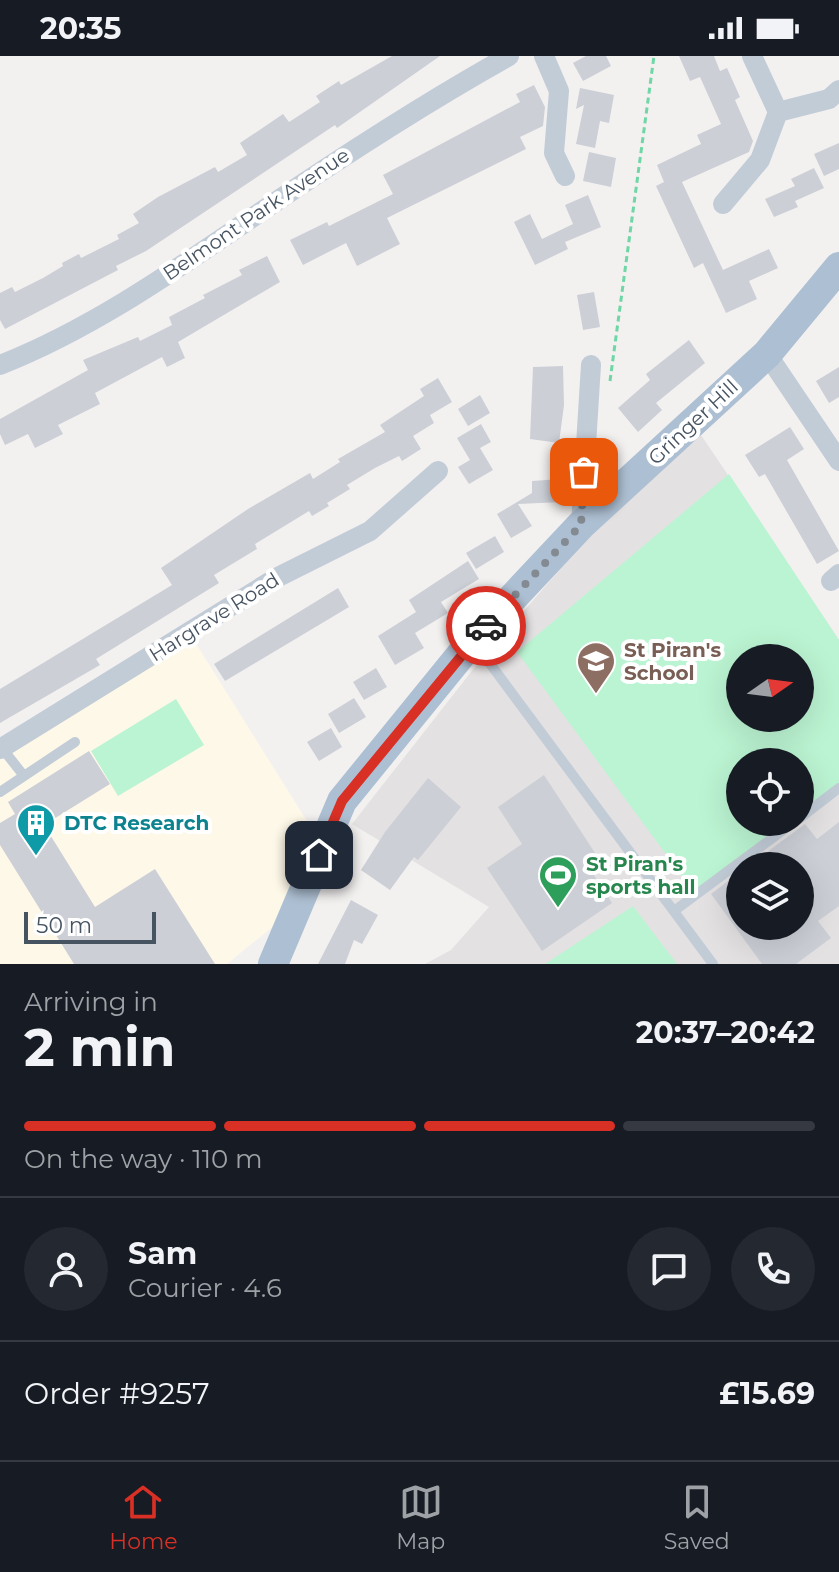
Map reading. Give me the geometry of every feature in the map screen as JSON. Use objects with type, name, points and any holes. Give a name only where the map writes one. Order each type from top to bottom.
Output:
[{"type":"main road","name":"Gringer Hill","points":[[273,964],[342,801],[473,640],[581,525],[767,354],[839,267]]},
{"type":"street","name":"Belmont Park Avenue","points":[[0,365],[50,345],[181,266],[404,115],[509,56]]},
{"type":"street","points":[[544,56],[559,91],[554,153],[565,176]]},
{"type":"street","points":[[723,204],[760,160],[778,112],[752,56]]},
{"type":"street","points":[[778,112],[829,99],[839,90]]},
{"type":"street","points":[[767,354],[839,461]]},
{"type":"street","points":[[581,525],[591,365]]},
{"type":"street","name":"Hargrave Road","points":[[1,749],[276,578],[370,531],[432,483]]},
{"type":"lane","points":[[473,640],[713,964]]},
{"type":"lane","points":[[0,792],[75,742]]},
{"type":"lane","points":[[1,749],[24,776]]},
{"type":"lane","points":[[814,807],[839,788]]},
{"type":"lane","points":[[674,911],[775,836]]},
{"type":"path","points":[[610,381],[654,56]]},
{"type":"shaded area","name":"St Piran's School","points":[[701,435],[839,640],[839,964],[425,964],[451,950],[489,907],[352,824],[471,672],[581,545]]},
{"type":"shaded area","points":[[190,634],[317,837],[281,920],[227,964],[0,964],[0,753]]},
{"type":"green space","points":[[729,474],[839,640],[839,783],[814,802],[814,748],[726,748],[726,836],[768,836],[746,852],[726,852],[726,867],[693,891],[517,652]]},
{"type":"green space","points":[[176,699],[204,745],[118,796],[91,751]]},
{"type":"green space","points":[[633,906],[677,964],[545,964]]},
{"type":"building","points":[[392,56],[440,56],[337,128],[335,125],[146,251],[116,266],[118,270],[5,329],[0,320],[0,293],[12,287],[15,292],[79,254],[81,258],[119,239],[117,235],[139,223],[133,214],[158,197],[215,167],[218,172],[247,155],[240,143],[283,114],[289,122],[320,102],[316,96],[339,81],[341,85]]},
{"type":"building","points":[[586,56],[606,56],[611,66],[583,81],[573,63]]},
{"type":"building","points":[[679,56],[714,56],[720,71],[727,68],[740,97],[735,100],[753,141],[749,152],[682,182],[723,270],[769,249],[778,268],[749,281],[757,299],[726,313],[703,263],[694,268],[656,186],[664,182],[657,165],[701,144],[697,135],[721,124],[700,77],[690,81]]},
{"type":"building","points":[[534,85],[545,107],[543,126],[520,137],[526,149],[387,218],[400,244],[357,266],[346,243],[303,265],[290,240],[327,222],[329,226],[393,194],[383,175],[520,102],[516,94]]},
{"type":"building","points":[[580,88],[614,95],[609,123],[600,121],[595,148],[576,144],[584,105],[576,109]]},
{"type":"building","points":[[839,143],[839,169],[824,176],[814,154]]},
{"type":"building","points":[[589,152],[616,158],[611,187],[583,181]]},
{"type":"building","points":[[814,168],[824,188],[795,201],[798,207],[774,217],[765,199],[795,186],[791,179]]},
{"type":"building","points":[[588,195],[601,227],[565,242],[568,249],[535,265],[514,222],[530,214],[542,239],[573,224],[565,205]]},
{"type":"building","points":[[267,256],[280,282],[178,342],[185,358],[167,367],[162,357],[95,393],[100,404],[58,425],[63,434],[35,448],[28,434],[5,445],[0,434],[0,419],[88,370],[83,360],[138,337],[140,341],[172,325],[169,317],[242,275],[239,270]]},
{"type":"building","points":[[594,292],[600,327],[583,330],[577,295]]},
{"type":"building","points":[[689,340],[705,363],[656,403],[662,410],[638,432],[618,408],[650,380],[646,374]]},
{"type":"building","points":[[563,366],[564,405],[559,443],[530,439],[533,367]]},
{"type":"building","points":[[839,367],[839,397],[829,403],[816,381]]},
{"type":"building","points":[[438,378],[452,402],[430,415],[434,423],[413,436],[421,449],[402,461],[399,456],[375,468],[347,485],[350,489],[327,503],[329,506],[312,516],[309,511],[255,544],[257,549],[214,575],[219,583],[96,659],[100,665],[0,723],[0,689],[172,585],[161,568],[248,509],[310,473],[313,479],[340,462],[338,459],[385,432],[380,425],[424,396],[420,389]]},
{"type":"building","points":[[480,395],[490,413],[468,426],[458,409]]},
{"type":"building","points":[[481,424],[491,442],[480,448],[493,470],[469,484],[458,467],[470,460],[457,438]]},
{"type":"building","points":[[790,427],[804,449],[787,460],[839,551],[817,564],[765,474],[759,477],[745,455]]},
{"type":"building","points":[[561,479],[562,502],[518,504],[532,526],[511,538],[497,514],[532,493],[532,481]]},
{"type":"building","points":[[495,536],[504,552],[476,569],[466,553]]},
{"type":"building","points":[[468,561],[479,579],[441,602],[448,613],[415,633],[424,648],[395,665],[378,636],[416,612],[409,600]]},
{"type":"building","points":[[338,588],[349,607],[225,681],[214,664]]},
{"type":"building","points":[[376,668],[387,687],[364,700],[353,682]]},
{"type":"building","points":[[354,698],[366,717],[339,733],[328,714]]},
{"type":"building","points":[[331,728],[342,747],[319,761],[307,742]]},
{"type":"building","name":"DTC Research","points":[[89,751],[110,784],[44,825],[95,907],[155,869],[215,964],[74,964],[0,845],[0,823],[15,814],[8,802]]},
{"type":"building","points":[[544,775],[599,859],[588,866],[612,903],[542,951],[487,868],[522,844],[498,807]]},
{"type":"building","points":[[428,778],[461,807],[418,860],[414,857],[390,890],[361,870],[385,832]]},
{"type":"building","points":[[839,822],[839,906],[818,921],[831,938],[796,964],[762,964],[745,940],[814,940],[814,852],[767,852],[789,836],[814,835],[817,839]]},
{"type":"building","points":[[726,883],[726,915],[711,894]]},
{"type":"building","points":[[351,900],[378,915],[362,944],[354,940],[345,964],[318,964]]},
{"type":"way so far","points":[[486,626],[581,525],[584,472]]},
{"type":"place","name":"St Piran's School","points":[[596,695]]},
{"type":"place","name":"DTC Research","points":[[36,857]]},
{"type":"place","name":"St Piran's sports hall","points":[[558,909]]},
{"type":"route","points":[[319,855],[342,801],[486,626]]}]
